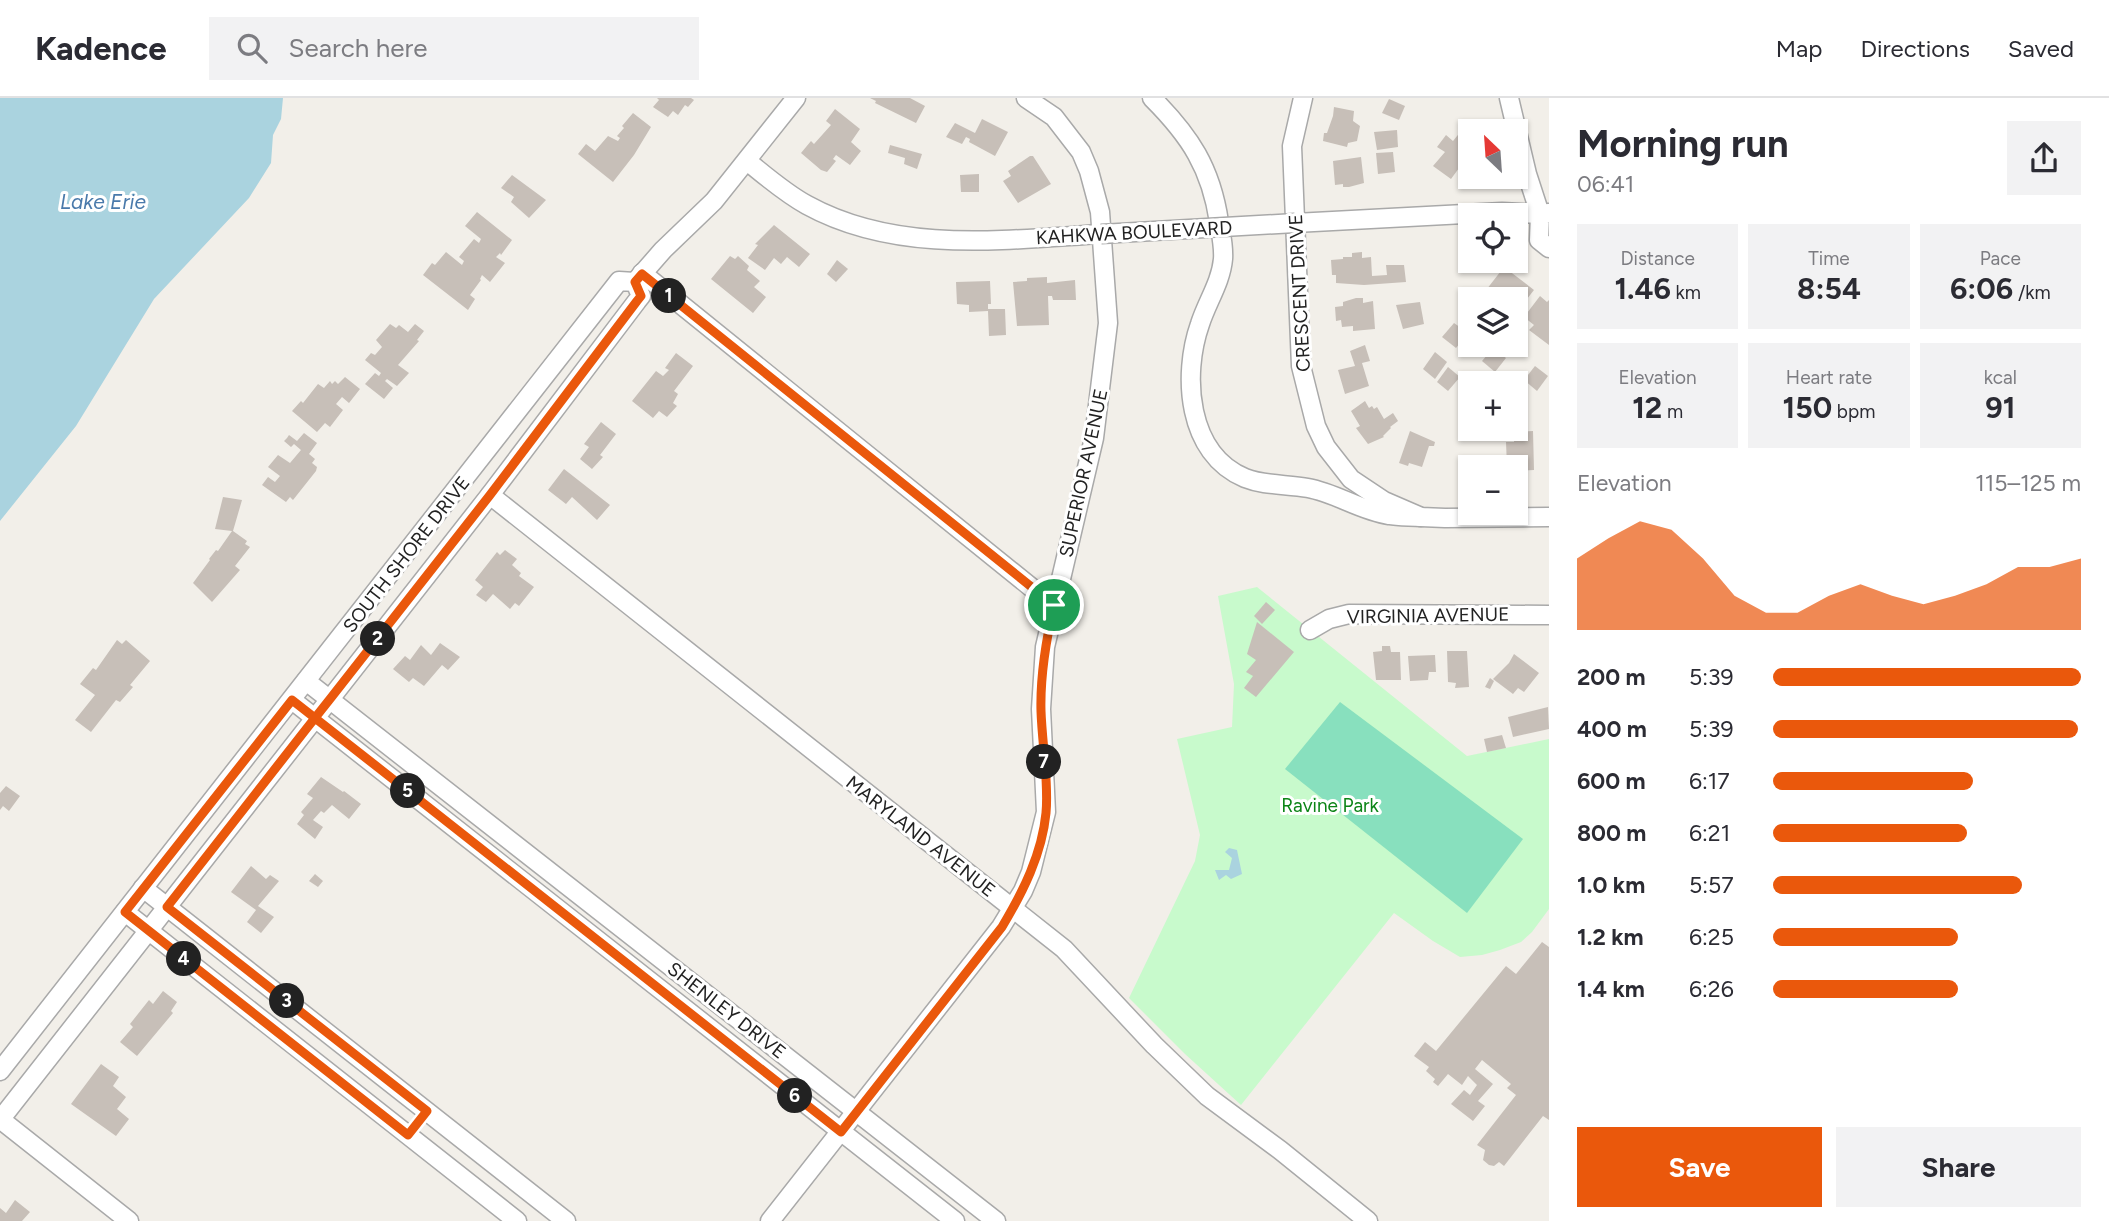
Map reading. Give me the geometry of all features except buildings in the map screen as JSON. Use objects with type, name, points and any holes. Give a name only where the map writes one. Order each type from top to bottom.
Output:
[{"type":"street","name":"SOUTH SHORE DRIVE","points":[[0,1071],[619,281],[639,278],[682,230],[714,201],[796,98]]},
{"type":"street","name":"SUPERIOR AVENUE","points":[[770,1221],[1002,927],[1031,872],[1046,812],[1041,709],[1045,647],[1094,438],[1108,323],[1096,192],[1081,152],[1054,117],[1026,98]]},
{"type":"street","points":[[1152,98],[1197,153],[1208,171],[1217,206],[1223,260],[1219,281],[1199,325],[1191,368],[1190,398],[1196,419],[1211,450],[1219,461],[1246,478],[1310,488],[1388,515],[1421,517]]},
{"type":"street","name":"CRESCENT DRIVE","points":[[1303,98],[1292,146],[1301,366],[1316,426],[1326,447],[1351,479],[1384,501],[1421,517],[1549,517]]},
{"type":"street","points":[[1509,98],[1527,174],[1545,214],[1539,240],[1549,248]]},
{"type":"street","name":"KAHKWA BOULEVARD","points":[[747,161],[789,195],[810,207],[851,224],[900,236],[988,240],[1502,212],[1545,214]]},
{"type":"street","name":"SOUTH SHORE DRIVE","points":[[0,1119],[490,495],[641,296],[639,278]]},
{"type":"street","points":[[639,278],[1054,605]]},
{"type":"street","name":"MARYLAND AVENUE","points":[[490,495],[1080,964],[1154,1045],[1207,1096],[1280,1150],[1368,1221]]},
{"type":"street","name":"VIRGINIA AVENUE","points":[[1310,630],[1329,619],[1349,614],[1549,615]]},
{"type":"street","name":"SHENLEY DRIVE","points":[[306,681],[996,1221]]},
{"type":"street","name":"SHENLEY DRIVE","points":[[292,700],[955,1221]]},
{"type":"street","points":[[143,888],[566,1221]]},
{"type":"street","points":[[576,923],[591,904]]},
{"type":"street","points":[[125,912],[517,1221]]},
{"type":"street","points":[[408,1135],[427,1111]]},
{"type":"street","points":[[0,1119],[129,1221]]},
{"type":"green space","name":"Ravine Park","points":[[1257,587],[1467,756],[1549,739],[1549,909],[1521,942],[1482,955],[1460,957],[1394,913],[1241,1105],[1129,998],[1195,861],[1200,835],[1177,739],[1232,727],[1234,684],[1218,596]]},
{"type":"green space","points":[[1340,702],[1523,839],[1467,913],[1285,769]]},
{"type":"water","name":"Lake Erie","points":[[0,98],[283,98],[281,119],[273,135],[271,163],[249,198],[154,299],[76,426],[0,521]]},
{"type":"water","points":[[1229,848],[1237,850],[1242,874],[1231,879],[1226,875],[1219,880],[1215,870],[1229,870],[1232,858],[1225,852]]},
{"type":"route","points":[[1054,605],[642,274],[635,282],[641,296],[490,495],[330,699],[315,718],[307,728],[167,907],[427,1111],[408,1135],[125,912],[292,700],[315,718],[380,769],[841,1132],[1002,927],[1031,872],[1046,812],[1041,709],[1045,647],[1054,605]]}]
